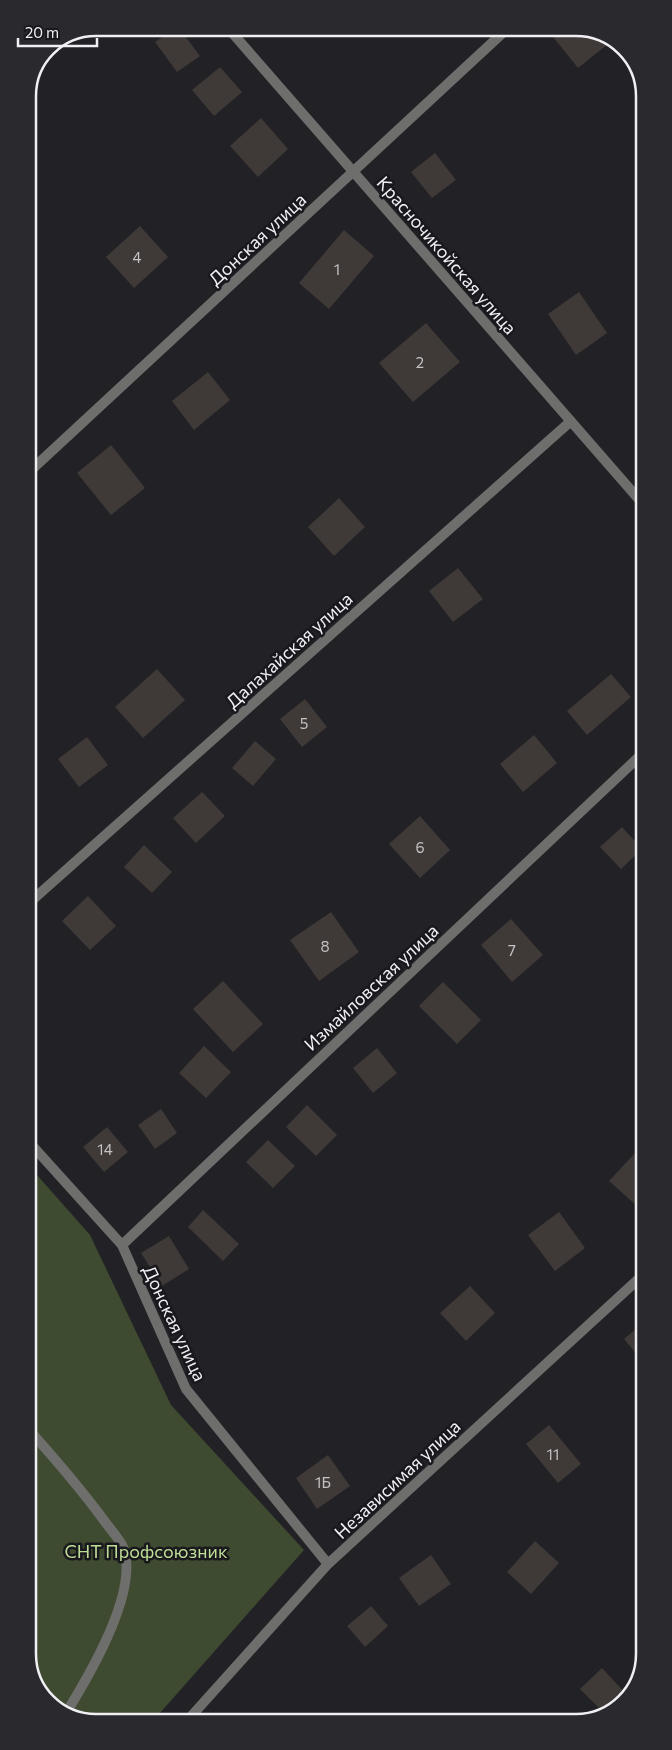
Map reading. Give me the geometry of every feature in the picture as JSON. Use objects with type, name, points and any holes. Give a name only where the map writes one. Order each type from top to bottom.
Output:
[{"type":"street","name":"Красночикойская улица","points":[[235,36],[636,496]]},
{"type":"street","name":"Донская улица","points":[[36,467],[499,36]]},
{"type":"street","name":"Далахайская улица","points":[[36,896],[571,422]]},
{"type":"street","name":"Измайловская улица","points":[[122,1245],[636,760]]},
{"type":"street","name":"Донская улица","points":[[36,1150],[122,1245],[186,1390],[328,1564]]},
{"type":"street","name":"Независимая улица","points":[[193,1714],[328,1564],[636,1281]]},
{"type":"street","points":[[36,1438],[78,1485],[123,1546],[128,1564],[127,1580],[119,1609],[84,1684],[69,1708]]},
{"type":"green space","name":"СНТ Профсоюзник","points":[[36,1174],[90,1235],[171,1405],[304,1550],[159,1714],[85,1713],[70,1708],[46,1687],[38,1669],[36,1654]]},
{"type":"building","points":[[164,36],[185,36],[200,56],[177,72],[155,42]]},
{"type":"building","points":[[552,36],[580,36],[591,38],[607,45],[578,68]]},
{"type":"building","points":[[220,67],[242,92],[214,116],[192,90]]},
{"type":"building","points":[[261,118],[288,149],[258,177],[230,146]]},
{"type":"building","points":[[435,153],[456,180],[432,198],[411,172]]},
{"type":"building","points":[[140,226],[168,257],[134,288],[106,257]]},
{"type":"building","points":[[344,230],[374,256],[329,309],[299,283]]},
{"type":"building","points":[[579,292],[607,333],[576,355],[548,314]]},
{"type":"building","points":[[426,323],[460,362],[413,402],[379,363]]},
{"type":"building","points":[[208,372],[230,400],[194,430],[172,401]]},
{"type":"building","points":[[111,445],[145,488],[111,515],[77,473]]},
{"type":"building","points":[[339,498],[365,527],[334,556],[308,527]]},
{"type":"building","points":[[458,568],[483,599],[453,622],[429,591]]},
{"type":"building","points":[[157,669],[185,700],[143,738],[115,707]]},
{"type":"building","points":[[611,674],[631,697],[587,735],[567,711]]},
{"type":"building","points":[[305,699],[327,727],[302,747],[280,719]]},
{"type":"building","points":[[534,735],[557,763],[523,792],[500,764]]},
{"type":"building","points":[[87,737],[108,765],[79,787],[58,759]]},
{"type":"building","points":[[255,741],[276,759],[253,786],[232,768]]},
{"type":"building","points":[[202,792],[225,816],[196,843],[173,818]]},
{"type":"building","points":[[420,816],[450,850],[420,878],[389,844]]},
{"type":"building","points":[[622,827],[636,842],[636,855],[621,869],[600,847]]},
{"type":"building","points":[[144,845],[172,872],[152,893],[124,867]]},
{"type":"building","points":[[88,896],[116,926],[90,950],[62,921]]},
{"type":"building","points":[[331,912],[359,952],[319,981],[290,940]]},
{"type":"building","points":[[511,919],[543,955],[512,982],[481,945]]},
{"type":"building","points":[[223,981],[263,1024],[233,1052],[193,1009]]},
{"type":"building","points":[[443,982],[481,1020],[457,1044],[419,1006]]},
{"type":"building","points":[[204,1046],[231,1072],[206,1098],[179,1073]]},
{"type":"building","points":[[377,1048],[397,1073],[373,1093],[353,1068]]},
{"type":"building","points":[[307,1105],[337,1135],[316,1156],[286,1127]]},
{"type":"building","points":[[161,1109],[177,1133],[155,1149],[138,1125]]},
{"type":"building","points":[[107,1127],[128,1152],[104,1172],[83,1147]]},
{"type":"building","points":[[268,1140],[295,1166],[273,1188],[246,1162]]},
{"type":"building","points":[[636,1152],[636,1205],[609,1181]]},
{"type":"building","points":[[203,1210],[239,1244],[223,1261],[188,1227]]},
{"type":"building","points":[[559,1212],[585,1248],[555,1271],[528,1235]]},
{"type":"building","points":[[169,1236],[189,1269],[162,1286],[141,1253]]},
{"type":"building","points":[[470,1286],[495,1313],[466,1341],[440,1313]]},
{"type":"building","points":[[636,1329],[636,1353],[624,1339]]},
{"type":"building","points":[[549,1425],[581,1464],[558,1483],[526,1444]]},
{"type":"building","points":[[328,1455],[350,1486],[317,1509],[296,1478]]},
{"type":"building","points":[[535,1541],[559,1563],[531,1594],[507,1572]]},
{"type":"building","points":[[431,1555],[451,1584],[419,1606],[399,1578]]},
{"type":"building","points":[[371,1606],[388,1626],[365,1647],[347,1626]]},
{"type":"building","points":[[602,1668],[623,1690],[609,1704],[600,1709],[580,1689]]}]
